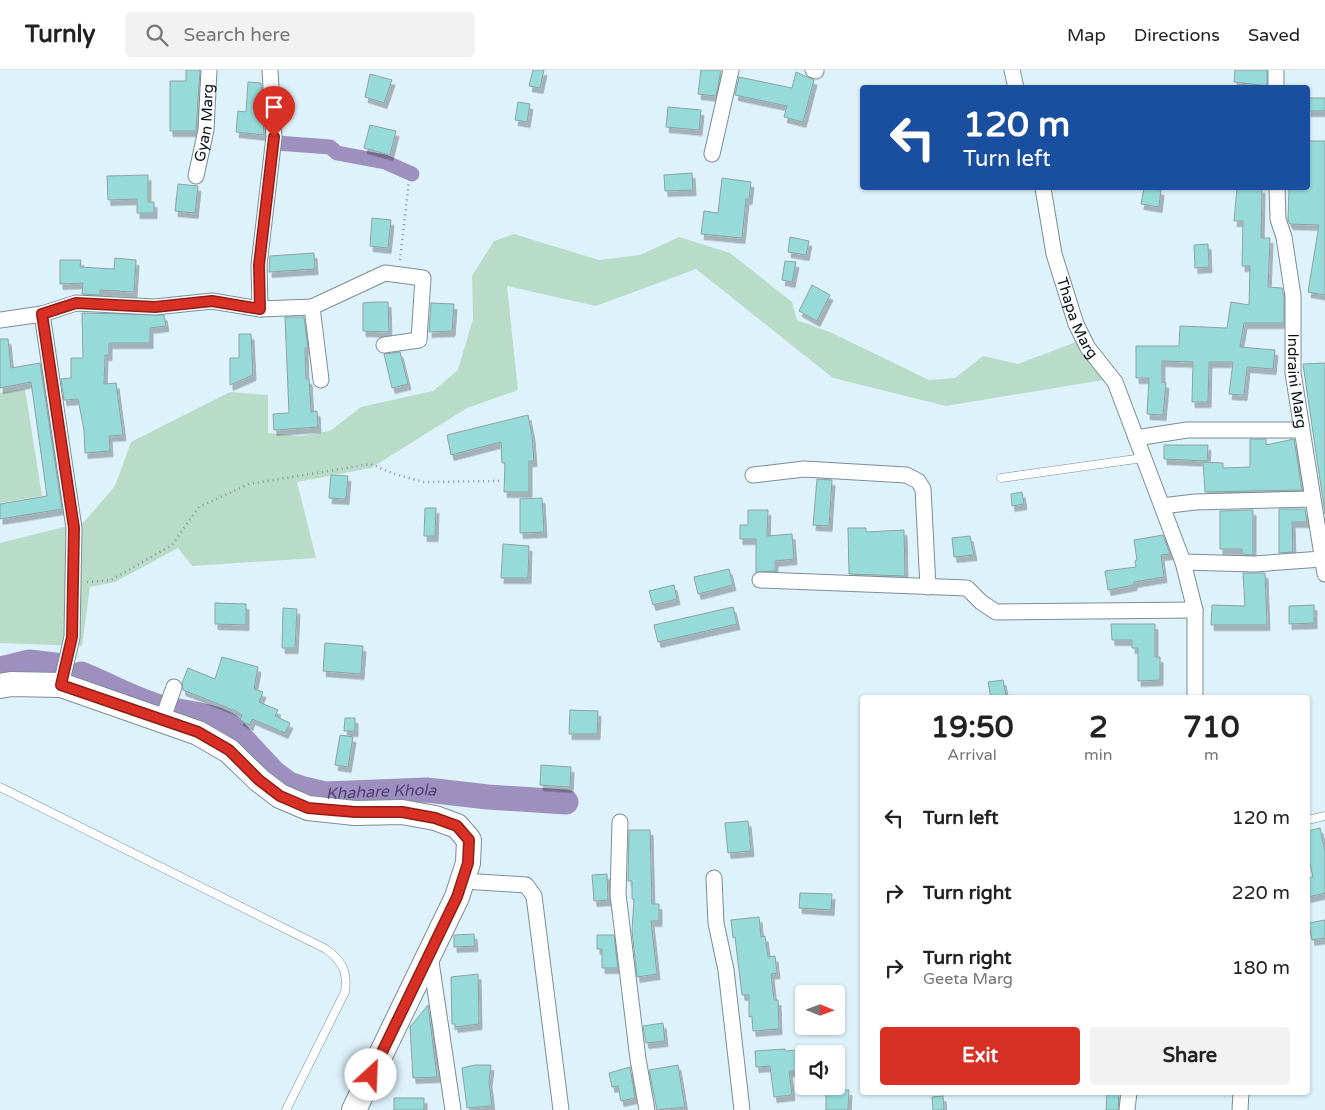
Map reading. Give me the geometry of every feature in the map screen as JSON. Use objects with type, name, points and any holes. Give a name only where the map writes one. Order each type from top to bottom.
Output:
[{"type":"main road","points":[[0,686],[11,684],[61,685],[198,732],[229,750],[259,780],[280,796],[308,808],[355,812],[402,812],[435,818],[457,826],[469,840],[468,863],[457,897],[354,1110]]},
{"type":"street","name":"Gyan Marg","points":[[196,176],[206,130],[209,70]]},
{"type":"street","points":[[260,309],[259,265],[274,137],[270,70]]},
{"type":"street","points":[[712,154],[731,70]]},
{"type":"street","points":[[1012,70],[1015,85]]},
{"type":"street","points":[[1276,70],[1276,85]]},
{"type":"street","name":"Thapa Marg","points":[[1043,190],[1054,254],[1076,324],[1088,348],[1115,382],[1183,562],[1195,610],[1195,695]]},
{"type":"street","name":"Indraini Marg","points":[[1277,190],[1278,219],[1284,237],[1293,296],[1292,373],[1324,569]]},
{"type":"street","points":[[0,320],[42,314],[76,303],[155,307],[212,301],[260,309],[312,307],[385,272],[423,278],[419,340],[384,345]]},
{"type":"street","points":[[312,307],[321,380]]},
{"type":"street","points":[[42,314],[74,528],[71,584],[72,637],[61,685]]},
{"type":"street","points":[[1136,438],[1187,430],[1300,430]]},
{"type":"street","points":[[753,475],[804,469],[906,475],[918,481],[924,489],[928,587]]},
{"type":"street","points":[[1162,506],[1195,502],[1312,499]]},
{"type":"street","points":[[1183,562],[1254,564],[1324,569]]},
{"type":"street","points":[[760,580],[967,588],[981,602],[996,612],[1195,610]]},
{"type":"street","points":[[162,721],[174,687]]},
{"type":"street","points":[[620,822],[618,894],[638,1059],[647,1110]]},
{"type":"street","points":[[714,878],[716,923],[726,970],[742,1110]]},
{"type":"street","points":[[463,881],[526,885],[534,896],[561,1110]]},
{"type":"street","points":[[430,951],[453,1110]]},
{"type":"street","points":[[1127,1110],[1129,1095]]},
{"type":"street","points":[[1240,1110],[1241,1095]]},
{"type":"lane","points":[[1001,478],[1143,458]]},
{"type":"lane","points":[[0,787],[326,949],[339,959],[345,969],[347,980],[345,992],[286,1110]]},
{"type":"lane","points":[[1310,820],[1325,816]]},
{"type":"path","points":[[398,274],[409,180]]},
{"type":"path","points":[[71,584],[111,580],[172,545],[199,507],[249,484],[371,464],[394,474],[424,482],[501,481]]},
{"type":"green space","points":[[514,234],[599,260],[640,255],[679,237],[730,253],[792,302],[797,320],[832,333],[929,380],[955,378],[983,356],[1018,364],[1084,339],[1109,379],[946,406],[833,378],[696,269],[596,306],[507,286],[518,390],[467,408],[371,468],[297,482],[316,558],[192,566],[178,548],[115,582],[90,587],[82,646],[0,643],[0,543],[84,522],[115,486],[131,442],[230,392],[268,395],[268,433],[300,436],[330,431],[361,407],[433,391],[458,370],[473,319],[472,276],[494,241]]},
{"type":"green space","points":[[25,389],[42,496],[0,503],[0,393]]},
{"type":"building","points":[[186,70],[200,70],[196,131],[170,131],[170,81],[186,81]]},
{"type":"building","points":[[533,70],[544,70],[540,88],[529,86]]},
{"type":"building","points":[[701,70],[721,70],[716,96],[698,94]]},
{"type":"building","points":[[1235,70],[1267,70],[1267,85],[1234,82]]},
{"type":"building","points":[[796,72],[814,80],[803,122],[784,117],[787,106],[735,95],[739,77],[792,88]]},
{"type":"building","points":[[370,74],[392,80],[384,103],[365,97]]},
{"type":"building","points":[[248,82],[261,83],[264,135],[236,132],[238,111],[246,112]]},
{"type":"building","points":[[1310,98],[1325,98],[1325,111],[1310,111]]},
{"type":"building","points":[[518,102],[530,104],[527,122],[515,120]]},
{"type":"building","points":[[668,107],[701,110],[699,130],[666,127]]},
{"type":"building","points":[[370,125],[396,131],[390,155],[364,148]]},
{"type":"building","points":[[1310,141],[1325,141],[1325,295],[1308,292],[1319,225],[1290,224],[1288,220],[1289,190],[1310,190]]},
{"type":"building","points":[[692,173],[693,190],[665,191],[664,175]]},
{"type":"building","points":[[148,175],[148,202],[154,202],[154,213],[137,213],[137,199],[108,200],[107,176]]},
{"type":"building","points":[[722,178],[751,182],[749,199],[746,199],[742,238],[701,234],[704,211],[718,213]]},
{"type":"building","points":[[178,184],[198,186],[195,213],[175,211]]},
{"type":"building","points":[[1144,190],[1161,190],[1159,207],[1141,204]]},
{"type":"building","points":[[1237,190],[1262,190],[1261,238],[1270,238],[1268,287],[1282,288],[1284,323],[1244,323],[1240,347],[1275,350],[1273,369],[1247,367],[1244,395],[1229,394],[1233,362],[1209,362],[1208,402],[1192,402],[1193,362],[1162,361],[1162,382],[1166,383],[1163,415],[1147,414],[1149,378],[1136,378],[1136,346],[1179,346],[1180,326],[1227,328],[1231,302],[1249,305],[1250,266],[1242,266],[1243,221],[1234,221]]},
{"type":"building","points":[[372,218],[391,220],[388,248],[370,246]]},
{"type":"building","points":[[790,237],[809,241],[806,255],[788,252]]},
{"type":"building","points":[[1208,244],[1209,267],[1195,268],[1194,245]]},
{"type":"building","points":[[314,253],[315,269],[269,272],[270,256]]},
{"type":"building","points":[[115,258],[136,260],[134,292],[100,290],[100,295],[82,294],[83,283],[60,284],[60,260],[81,260],[80,267],[114,269]]},
{"type":"building","points":[[785,261],[796,262],[792,282],[782,280]]},
{"type":"building","points":[[812,285],[830,295],[817,321],[799,311]]},
{"type":"building","points":[[388,302],[389,332],[363,331],[363,303]]},
{"type":"building","points":[[431,303],[454,304],[452,331],[429,332]]},
{"type":"building","points":[[82,313],[164,315],[166,326],[150,328],[150,343],[109,343],[109,355],[105,355],[104,384],[116,383],[123,435],[109,436],[110,451],[85,453],[84,430],[78,399],[64,400],[61,379],[71,378],[71,358],[83,358]]},
{"type":"building","points":[[285,317],[304,317],[308,348],[305,348],[306,379],[309,379],[311,412],[317,411],[318,427],[274,430],[273,414],[289,413]]},
{"type":"building","points":[[239,334],[251,334],[253,375],[230,385],[230,358],[239,358]]},
{"type":"building","points":[[0,339],[8,339],[11,368],[40,363],[62,509],[0,519],[0,504],[47,496],[31,382],[0,388]]},
{"type":"building","points":[[400,352],[408,384],[392,388],[384,354]]},
{"type":"building","points":[[1325,363],[1325,514],[1303,364]]},
{"type":"building","points":[[528,415],[534,461],[529,461],[529,492],[504,492],[505,463],[502,463],[501,442],[451,455],[447,435]]},
{"type":"building","points":[[1250,439],[1266,439],[1266,445],[1294,439],[1302,490],[1205,492],[1203,462],[1223,463],[1223,468],[1250,467]]},
{"type":"building","points":[[1164,445],[1208,445],[1207,461],[1164,459]]},
{"type":"building","points":[[331,475],[348,476],[346,499],[329,498]]},
{"type":"building","points":[[817,479],[832,480],[829,526],[813,525]]},
{"type":"building","points":[[1022,492],[1024,504],[1012,506],[1011,494]]},
{"type":"building","points":[[542,498],[544,532],[520,533],[520,499]]},
{"type":"building","points":[[425,508],[436,508],[435,536],[424,536]]},
{"type":"building","points":[[1279,509],[1305,509],[1307,522],[1292,522],[1293,552],[1279,553]]},
{"type":"building","points":[[748,510],[768,510],[767,536],[792,534],[794,559],[775,561],[775,571],[756,572],[756,539],[740,539],[740,525],[748,525]]},
{"type":"building","points":[[1253,510],[1253,555],[1242,554],[1242,549],[1220,549],[1220,511]]},
{"type":"building","points":[[848,528],[866,528],[866,532],[904,530],[905,576],[849,574]]},
{"type":"building","points":[[1163,535],[1170,554],[1161,555],[1164,577],[1134,582],[1134,585],[1108,590],[1105,571],[1136,567],[1135,561],[1137,560],[1134,540]]},
{"type":"building","points":[[970,536],[974,555],[954,557],[952,538]]},
{"type":"building","points":[[503,544],[529,546],[528,578],[501,578]]},
{"type":"building","points":[[729,569],[733,585],[698,594],[694,577]]},
{"type":"building","points":[[1243,573],[1265,573],[1267,625],[1211,625],[1212,605],[1245,606]]},
{"type":"building","points":[[674,585],[677,599],[653,605],[649,591]]},
{"type":"building","points":[[215,603],[246,604],[246,625],[215,624]]},
{"type":"building","points":[[1314,605],[1314,623],[1289,624],[1289,606]]},
{"type":"building","points":[[733,607],[737,624],[658,642],[654,625]]},
{"type":"building","points":[[283,608],[297,609],[295,648],[282,648]]},
{"type":"building","points":[[1111,624],[1155,624],[1155,657],[1160,657],[1160,680],[1138,681],[1138,648],[1132,648],[1132,640],[1112,640]]},
{"type":"building","points":[[325,643],[363,646],[361,674],[323,671]]},
{"type":"building","points":[[222,657],[258,667],[254,689],[263,692],[259,702],[278,710],[275,716],[290,723],[285,733],[252,719],[250,725],[240,720],[242,715],[236,711],[183,690],[182,683],[188,668],[215,679]]},
{"type":"building","points":[[1003,680],[1006,695],[990,695],[988,682]]},
{"type":"building","points":[[570,710],[598,711],[597,734],[569,734]]},
{"type":"building","points":[[345,718],[355,718],[355,731],[344,731]]},
{"type":"building","points":[[340,735],[353,737],[348,767],[335,765]]},
{"type":"building","points":[[541,765],[571,767],[570,787],[540,785]]},
{"type":"building","points":[[748,821],[751,851],[728,853],[725,823]]},
{"type":"building","points":[[1320,828],[1325,851],[1325,893],[1310,897],[1310,878],[1313,877],[1310,864],[1310,830]]},
{"type":"building","points":[[629,830],[650,830],[652,904],[659,904],[659,921],[651,921],[657,974],[637,977],[632,931],[634,899],[632,899],[632,881],[628,881]]},
{"type":"building","points":[[607,874],[608,900],[594,901],[592,875]]},
{"type":"building","points":[[800,893],[832,894],[831,910],[799,908]]},
{"type":"building","points":[[759,917],[761,937],[765,936],[768,957],[775,956],[777,973],[771,974],[774,1000],[778,1000],[779,1029],[753,1031],[752,1016],[749,1017],[749,995],[742,995],[731,920]]},
{"type":"building","points":[[1325,920],[1325,938],[1312,940],[1310,923]]},
{"type":"building","points":[[474,934],[475,946],[454,947],[454,935]]},
{"type":"building","points":[[597,935],[614,935],[618,968],[602,968],[602,949],[597,949]]},
{"type":"building","points":[[478,974],[479,1024],[455,1027],[455,1024],[452,1024],[451,977]]},
{"type":"building","points":[[428,1005],[437,1077],[413,1078],[410,1027]]},
{"type":"building","points":[[663,1023],[665,1041],[646,1043],[643,1026]]},
{"type":"building","points":[[795,1050],[795,1071],[789,1071],[792,1095],[774,1097],[770,1066],[756,1067],[755,1051]]},
{"type":"building","points":[[475,1065],[491,1065],[489,1082],[492,1106],[467,1108],[462,1068]]},
{"type":"building","points":[[678,1065],[685,1107],[657,1110],[649,1070]]},
{"type":"building","points":[[630,1067],[635,1098],[621,1101],[618,1086],[612,1087],[609,1073]]},
{"type":"building","points":[[845,1090],[849,1090],[848,1110],[826,1110],[826,1095],[845,1095]]},
{"type":"building","points":[[1107,1095],[1119,1095],[1118,1110],[1106,1110]]},
{"type":"building","points":[[943,1096],[944,1110],[933,1110],[932,1097]]},
{"type":"building","points":[[394,1098],[424,1098],[424,1110],[394,1110]]},
{"type":"waterway","points":[[277,143],[330,147],[337,153],[385,162],[412,174]]},
{"type":"waterway","name":"Khahare Khola","points":[[0,669],[29,662],[55,665]]},
{"type":"waterway","name":"Khahare Khola","points":[[81,674],[156,706],[207,717],[230,726],[274,773],[289,784],[304,789],[325,794],[427,790],[488,797],[566,802]]},
{"type":"route","points":[[274,137],[259,265],[260,309],[212,301],[155,307],[76,303],[42,314],[74,528],[71,584],[72,637],[61,685],[198,732],[229,750],[259,780],[280,796],[308,808],[355,812],[402,812],[435,818],[457,826],[469,840],[467,871],[457,897],[445,918],[371,1075]]}]
